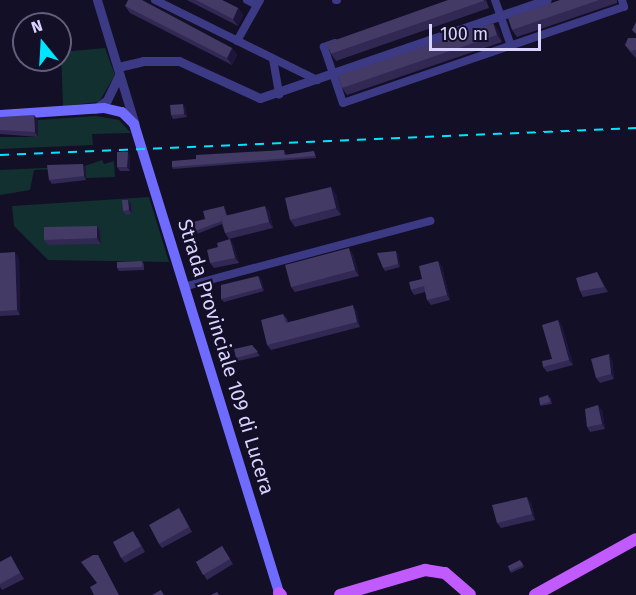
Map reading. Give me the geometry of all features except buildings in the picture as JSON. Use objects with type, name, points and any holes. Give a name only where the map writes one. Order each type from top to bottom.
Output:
[{"type":"main road","points":[[0,115],[93,109],[122,112],[137,130]]},
{"type":"main road","name":"Strada Provinciale 109 di Lucera","points":[[137,130],[187,286],[280,594]]},
{"type":"main road","points":[[535,595],[636,539]]},
{"type":"main road","points":[[344,594],[425,570],[445,573],[468,594]]},
{"type":"street","points":[[97,0],[137,130]]},
{"type":"street","points":[[155,0],[317,80]]},
{"type":"street","points":[[237,41],[258,3],[247,0]]},
{"type":"street","points":[[495,0],[511,46]]},
{"type":"street","points":[[118,70],[143,61],[179,61],[254,98],[279,94],[547,0]]},
{"type":"street","points":[[346,39],[324,47],[343,103],[624,7],[622,0]]},
{"type":"street","points":[[273,59],[279,94]]},
{"type":"street","points":[[93,109],[107,100],[118,70]]},
{"type":"street","points":[[187,286],[430,221]]},
{"type":"green space","points":[[105,48],[115,75],[99,102],[63,106],[62,72],[72,72],[72,51]]},
{"type":"green space","points":[[96,116],[119,120],[131,133],[92,134],[93,145],[0,149],[0,137],[38,137],[38,120]]},
{"type":"green space","points":[[102,160],[104,164],[114,161],[115,177],[86,178],[86,168],[34,170],[30,190],[0,195],[0,170],[85,166]]},
{"type":"green space","points":[[149,197],[169,262],[48,260],[14,226],[12,206]]},
{"type":"railway","points":[[0,155],[636,128]]}]
